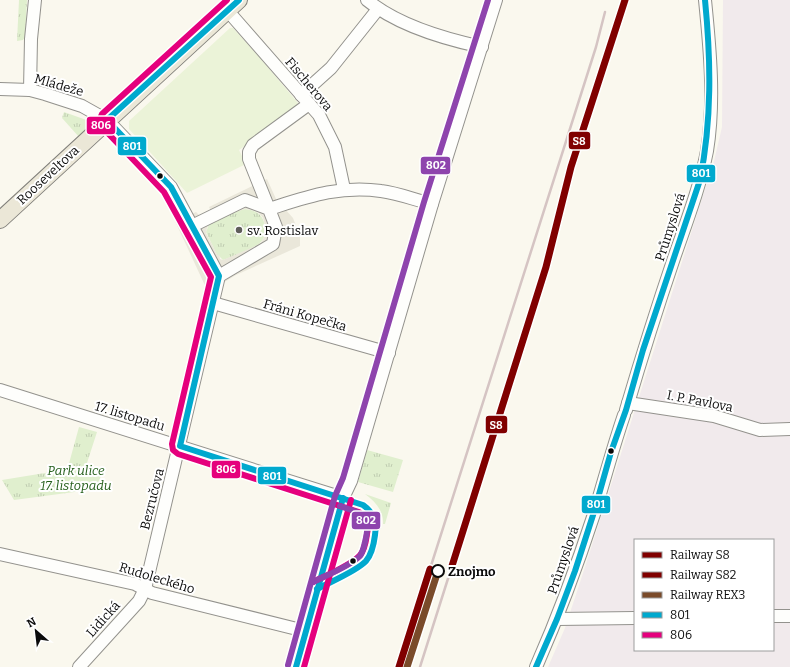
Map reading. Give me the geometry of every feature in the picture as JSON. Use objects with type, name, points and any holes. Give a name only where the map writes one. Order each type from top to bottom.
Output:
[{"type":"main road","name":"Rooseveltova","points":[[0,220],[233,5]]},
{"type":"street","points":[[30,90],[31,39],[35,0]]},
{"type":"street","points":[[367,0],[378,9],[426,32],[482,47]]},
{"type":"street","points":[[296,667],[343,498],[351,481],[432,204],[496,0]]},
{"type":"street","name":"Průmyslová","points":[[536,667],[557,619],[594,512],[643,350],[700,180],[706,151],[710,102],[709,41],[705,0]]},
{"type":"street","name":"Fischerova","points":[[233,5],[305,100],[319,115],[335,147],[344,189]]},
{"type":"street","points":[[219,276],[272,244],[276,227],[249,160],[248,152],[253,145],[305,100],[378,9]]},
{"type":"street","name":"Mládeže","points":[[0,89],[30,90],[82,106],[107,120],[171,187],[219,276]]},
{"type":"street","points":[[192,226],[245,200],[268,209],[316,194],[344,189],[381,190],[432,204]]},
{"type":"street","name":"Bezručova","points":[[145,589],[219,276]]},
{"type":"street","name":"Fráni Kopečka","points":[[213,303],[389,353]]},
{"type":"street","name":"17. listopadu","points":[[0,390],[343,498]]},
{"type":"street","name":"I. P. Pavlova","points":[[626,409],[714,416],[760,430],[790,429]]},
{"type":"street","name":"Rudoleckého","points":[[0,554],[135,584],[152,593],[305,631]]},
{"type":"street","name":"Lidická","points":[[80,667],[139,601],[145,589]]},
{"type":"street","points":[[774,616],[790,616]]},
{"type":"street","points":[[557,619],[634,618]]},
{"type":"shaded area","points":[[723,0],[790,0],[790,667],[548,667],[565,628],[714,161],[722,127]]},
{"type":"shaded area","points":[[267,179],[276,199],[293,218],[300,236],[300,246],[236,275],[208,292],[175,221],[196,212],[199,215],[203,215],[211,211],[209,207]],"holes":[[[245,209],[253,210],[259,213],[263,218],[266,228],[265,236],[260,244],[223,260],[220,259],[219,254],[218,256],[206,233],[209,224],[238,211]]]},
{"type":"green space","points":[[19,0],[27,0],[25,37],[23,40],[17,41]]},
{"type":"green space","points":[[230,28],[233,28],[298,103],[296,109],[239,150],[246,164],[187,193],[129,129],[129,121]]},
{"type":"green space","points":[[64,112],[92,122],[93,124],[79,137],[62,118]]},
{"type":"green space","points":[[245,209],[257,212],[261,216],[266,230],[265,236],[260,243],[253,247],[223,260],[219,256],[218,257],[206,232],[209,224]]},
{"type":"green space","name":"Park ulice 17. listopadu","points":[[79,427],[97,432],[86,466],[102,472],[97,489],[14,500],[2,480],[57,471],[68,467]]},
{"type":"green space","points":[[367,450],[403,460],[393,492],[358,482]]},
{"type":"green space","points":[[365,494],[391,503],[385,524],[383,524],[382,515],[378,507]]},
{"type":"railway","points":[[430,569],[596,47],[605,12]]},
{"type":"railway","points":[[420,667],[452,566]]},
{"type":"rail line","name":"S8","points":[[452,566],[546,267],[571,167],[625,0]]},
{"type":"rail line","name":"S82","points":[[399,667],[430,569]]},
{"type":"rail line","name":"REX3","points":[[407,667],[438,571]]},
{"type":"transit line","name":"806","points":[[227,0],[102,114],[99,121],[101,126],[164,192],[211,277],[172,444],[173,450],[178,454],[359,512],[366,519],[368,527],[362,553],[345,566],[313,582]]},
{"type":"transit line","name":"801","points":[[239,0],[107,120],[171,187],[219,276],[180,446],[363,505],[370,511],[374,518],[376,526],[374,541],[371,552],[366,561],[350,572],[317,589]]},
{"type":"transit line","name":"802","points":[[288,665],[335,496],[343,478],[424,202],[488,0]]},
{"type":"transit line","name":"801","points":[[536,667],[557,619],[575,571],[611,452],[626,410],[643,350],[700,180],[707,135],[709,90],[705,0]]},
{"type":"transit line","name":"801","points":[[296,667],[343,498]]},
{"type":"transit line","name":"806","points":[[304,667],[351,500]]},
{"type":"transit line","name":"802","points":[[313,582],[350,564],[360,556],[363,551],[367,533],[367,526],[364,517],[355,511],[340,506]]},
{"type":"place","name":"sv. Rostislav","points":[[239,230]]},
{"type":"place","name":"Znojmo","points":[[438,571]]}]
